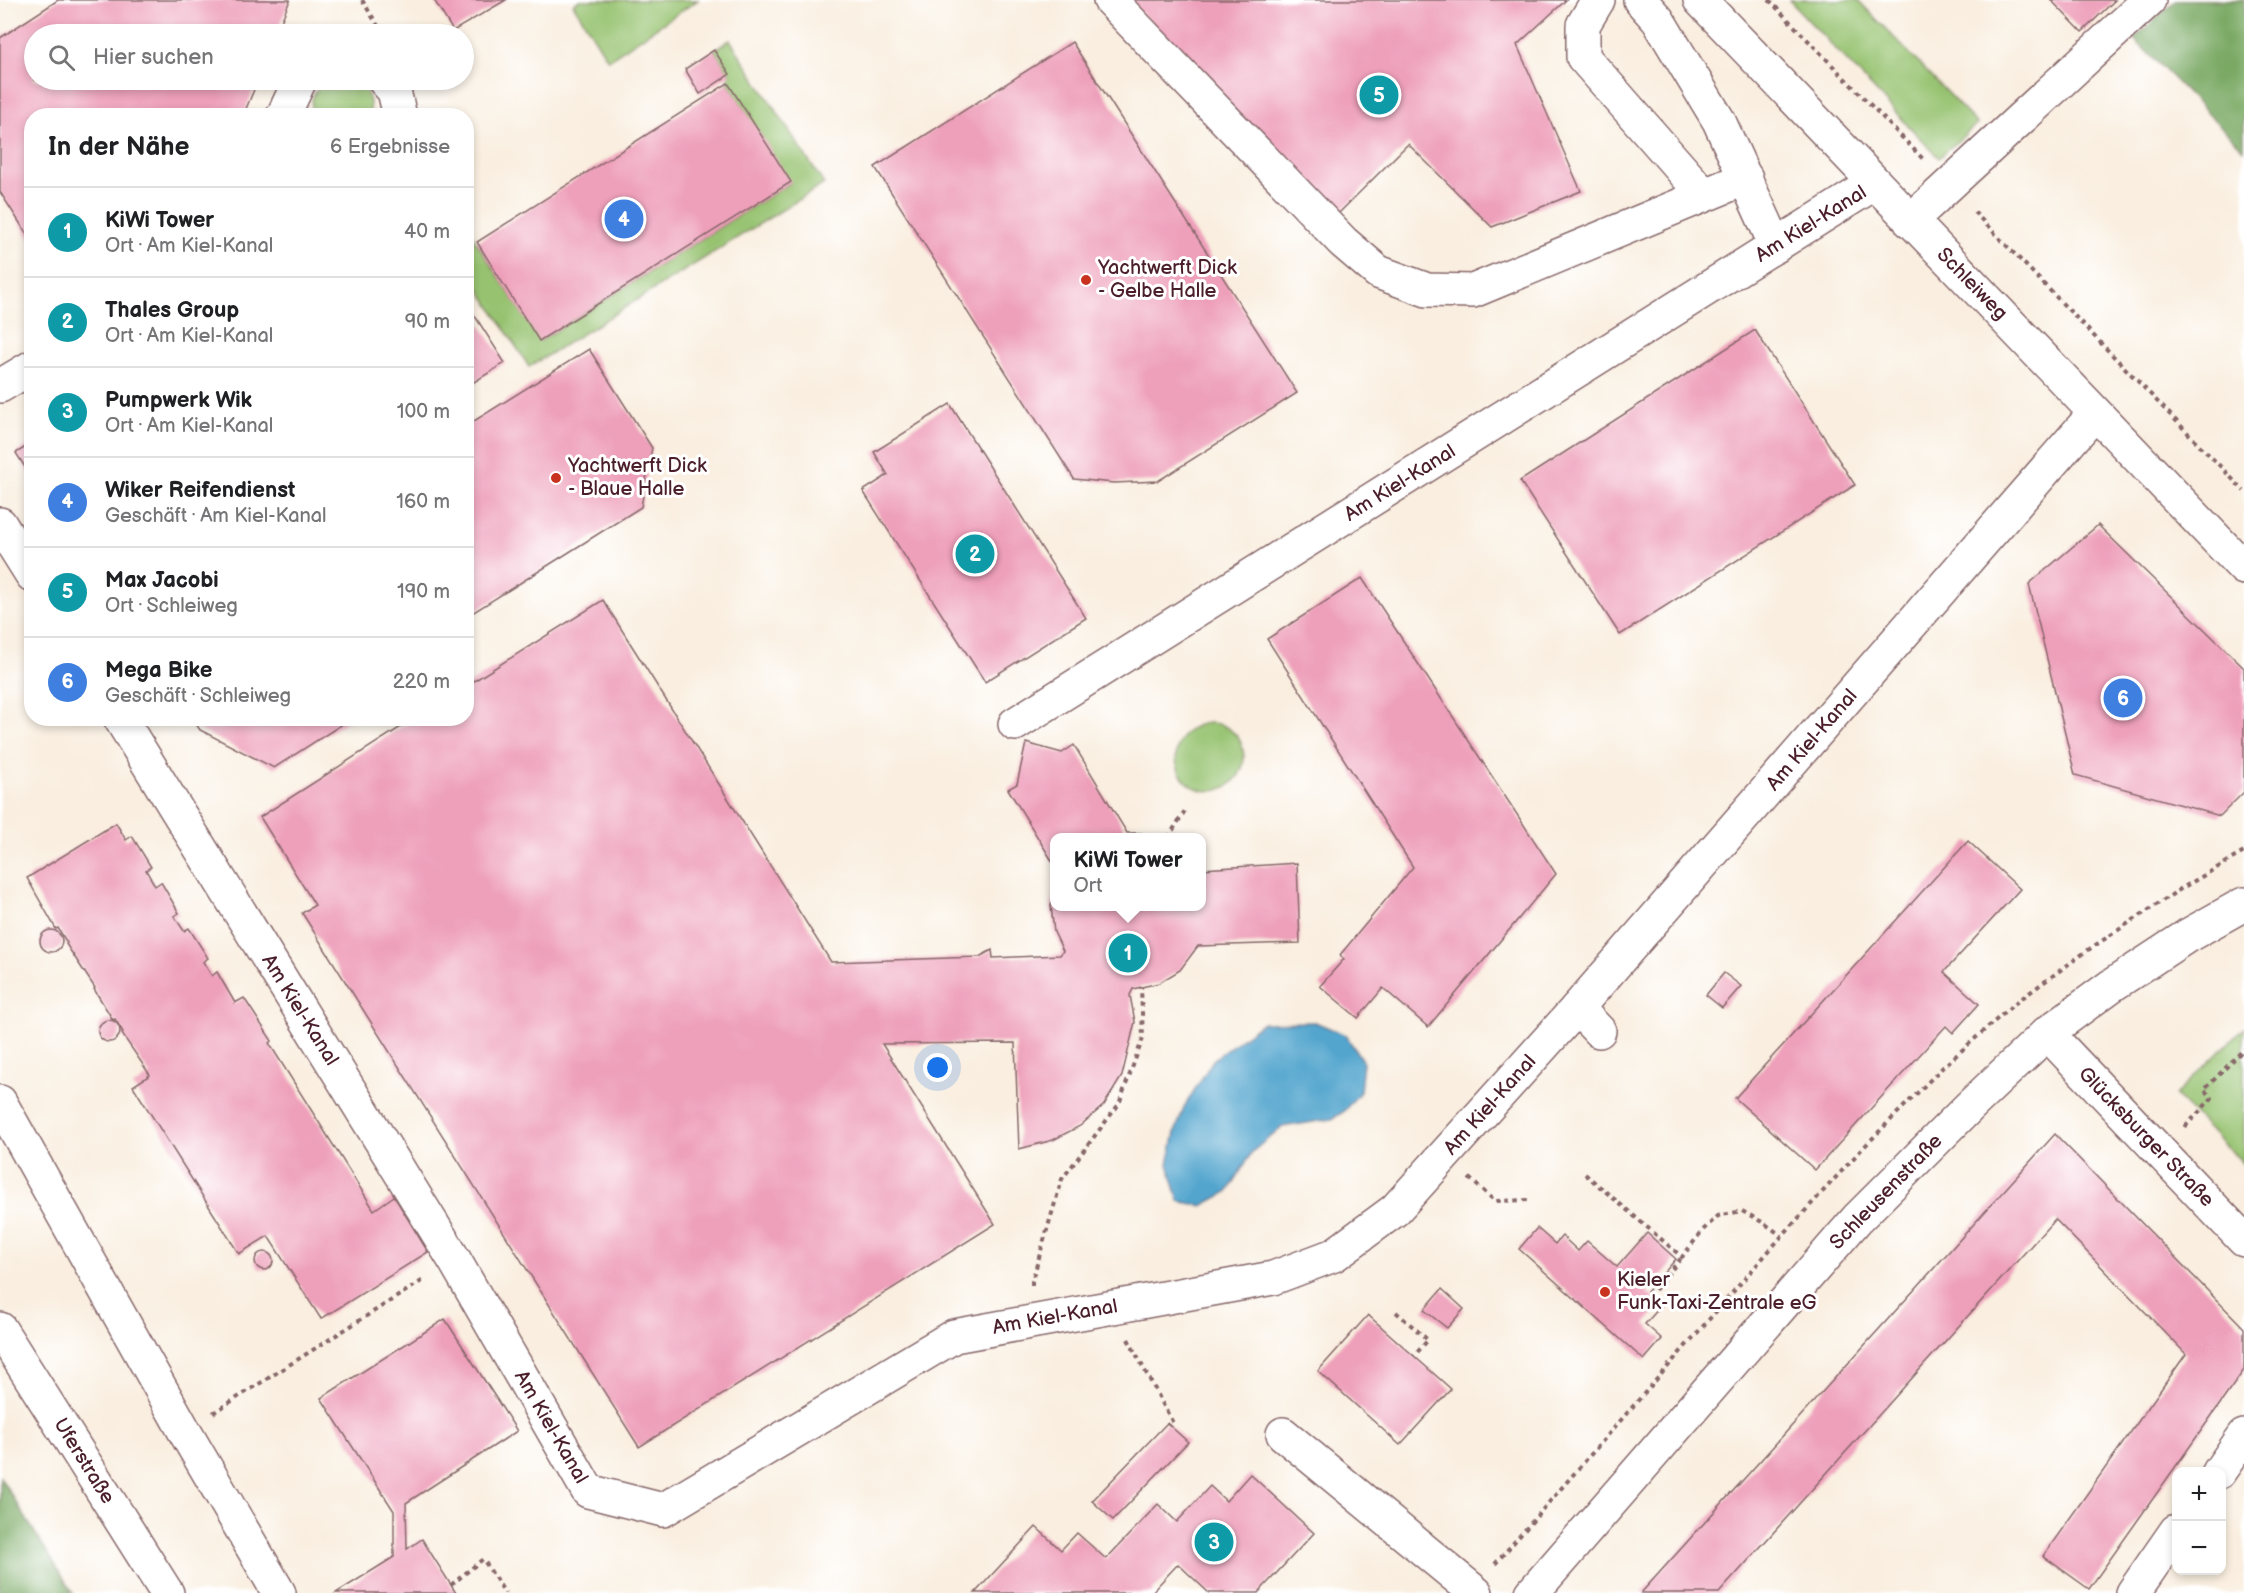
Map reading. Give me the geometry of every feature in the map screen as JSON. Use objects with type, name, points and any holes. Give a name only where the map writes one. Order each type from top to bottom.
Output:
[{"type":"street","points":[[1110,0],[1343,242],[1378,272],[1427,290],[1473,291],[1746,178]]},
{"type":"street","points":[[1598,0],[1583,25],[1583,57],[1704,195]]},
{"type":"street","points":[[1640,0],[1658,20],[1719,121],[1776,246]]},
{"type":"street","name":"Schleiweg","points":[[1700,0],[2244,568]]},
{"type":"street","points":[[1910,221],[2149,0]]},
{"type":"street","points":[[287,108],[295,90]]},
{"type":"street","name":"Am Kiel-Kanal","points":[[1015,724],[1875,183]]},
{"type":"street","points":[[0,386],[24,372]]},
{"type":"street","name":"Am Kiel-Kanal","points":[[125,726],[455,1261],[588,1491],[663,1510],[954,1336],[1273,1278],[1334,1255],[1395,1210],[1444,1156],[1588,1019],[2095,413]]},
{"type":"street","points":[[0,524],[24,562]]},
{"type":"street","name":"Schleusenstraße","points":[[1532,1593],[1857,1219],[2047,1033],[2111,986],[2187,936],[2244,904]]},
{"type":"street","name":"Glücksburger Straße","points":[[2047,1033],[2244,1240]]},
{"type":"street","points":[[0,1102],[279,1593]]},
{"type":"street","name":"Uferstraße","points":[[0,1329],[167,1593]]},
{"type":"street","points":[[1283,1434],[1476,1593]]},
{"type":"street","points":[[2222,1467],[2244,1436]]},
{"type":"street","points":[[2133,1593],[2172,1537]]},
{"type":"path","points":[[362,0],[377,24]]},
{"type":"path","points":[[1769,0],[2244,492]]},
{"type":"path","points":[[1171,833],[1186,809]]},
{"type":"path","points":[[1039,1320],[1032,1281],[1062,1179],[1119,1104],[1143,1038],[1141,987]]},
{"type":"path","points":[[2161,1151],[2212,1098],[2204,1090],[2244,1048]]},
{"type":"path","points":[[1444,1156],[1495,1201],[1530,1200]]},
{"type":"path","points":[[1585,1174],[1682,1257]]},
{"type":"path","points":[[1655,1290],[1703,1230],[1718,1216],[1742,1211],[1782,1236]]},
{"type":"path","points":[[185,1431],[265,1378],[455,1261]]},
{"type":"path","points":[[1111,1307],[1173,1423]]},
{"type":"path","points":[[1396,1312],[1428,1340],[1414,1356]]},
{"type":"path","points":[[451,1585],[483,1559],[505,1593]]},
{"type":"green space","points":[[580,0],[698,0],[608,60],[573,4]]},
{"type":"green space","points":[[1789,0],[1858,0],[1977,124],[1939,158]]},
{"type":"green space","points":[[2176,0],[2244,0],[2244,150],[2134,39]]},
{"type":"green space","points":[[730,40],[824,184],[529,367],[474,281],[474,238],[540,341],[790,183],[728,83],[730,74],[714,50]]},
{"type":"green space","points":[[316,90],[365,90],[369,97],[370,108],[311,108]]},
{"type":"green space","points":[[1210,723],[1223,726],[1234,733],[1241,744],[1244,757],[1241,770],[1234,781],[1223,788],[1210,791],[1197,788],[1186,781],[1179,770],[1176,757],[1179,744],[1186,733],[1197,726]]},
{"type":"green space","points":[[2244,1028],[2244,1165],[2175,1095]]},
{"type":"green space","points":[[0,1477],[73,1593],[0,1593]]},
{"type":"water","points":[[1315,1022],[1346,1035],[1363,1062],[1360,1092],[1343,1112],[1332,1119],[1282,1127],[1252,1152],[1228,1192],[1202,1206],[1179,1201],[1168,1164],[1175,1133],[1184,1107],[1213,1060],[1262,1023]]},
{"type":"building","points":[[58,0],[290,0],[280,24],[24,24],[24,90],[254,90],[246,108],[24,108],[24,230],[0,192],[0,38]]},
{"type":"building","points":[[434,0],[506,0],[465,24],[449,24]]},
{"type":"building","points":[[1129,0],[1566,0],[1517,45],[1581,191],[1492,227],[1408,144],[1334,218]]},
{"type":"building","points":[[2051,0],[2115,0],[2082,32]]},
{"type":"building","name":"Yachtwerft Dick - Gelbe Halle","points":[[1072,42],[1297,393],[1158,481],[1114,483],[1074,479],[875,167]]},
{"type":"building","points":[[714,50],[730,74],[700,94],[685,69]]},
{"type":"building","points":[[728,83],[791,182],[539,341],[477,242]]},
{"type":"building","points":[[474,315],[505,363],[474,382]]},
{"type":"building","points":[[1755,330],[1855,485],[1620,635],[1520,481]]},
{"type":"building","name":"Yachtwerft Dick - Blaue Halle","points":[[589,349],[652,448],[641,507],[474,612],[474,421]]},
{"type":"building","points":[[950,404],[1086,618],[985,682],[863,491],[888,475],[874,452]]},
{"type":"building","points":[[24,448],[24,466],[16,453]]},
{"type":"building","points":[[2098,525],[2244,668],[2244,792],[2220,816],[2075,775],[2029,584]]},
{"type":"building","points":[[1362,578],[1556,874],[1428,1027],[1383,988],[1358,1018],[1320,986],[1344,959],[1340,955],[1413,867],[1267,639]]},
{"type":"building","points":[[603,600],[831,962],[979,957],[992,950],[993,958],[1060,955],[1063,951],[1054,932],[1052,911],[1206,911],[1206,869],[1297,863],[1300,943],[1198,946],[1180,970],[1159,983],[1133,989],[1130,995],[1135,1022],[1122,1076],[1104,1105],[1080,1126],[1053,1140],[1019,1149],[1015,1043],[882,1044],[995,1224],[639,1447],[302,913],[315,905],[260,817],[402,726],[474,726],[474,681]]},
{"type":"building","points":[[197,726],[340,726],[274,768],[200,730]]},
{"type":"building","points":[[1026,743],[1062,753],[1074,745],[1127,833],[1050,833],[1050,857],[1008,789],[1017,784]]},
{"type":"building","points":[[116,823],[126,840],[132,836],[151,867],[146,870],[155,886],[161,882],[179,913],[174,916],[184,931],[189,928],[208,958],[203,962],[212,976],[217,972],[235,1003],[244,998],[272,1041],[269,1043],[374,1210],[394,1196],[428,1252],[321,1319],[268,1236],[239,1254],[133,1086],[150,1075],[122,1034],[115,1019],[113,1020],[58,928],[56,929],[27,878]]},
{"type":"building","points":[[1968,841],[2020,889],[1944,972],[1979,1004],[1953,1033],[1946,1026],[1815,1170],[1735,1098]]},
{"type":"building","points":[[51,930],[59,933],[62,941],[59,949],[51,952],[43,949],[40,941],[43,933]]},
{"type":"building","points":[[1724,973],[1741,986],[1722,1008],[1706,995]]},
{"type":"building","points":[[109,1020],[117,1023],[120,1031],[117,1039],[109,1042],[101,1039],[98,1031],[101,1023]]},
{"type":"building","points":[[2055,1134],[2244,1328],[2244,1370],[2175,1467],[2172,1467],[2172,1472],[2089,1589],[2043,1556],[2186,1354],[2055,1219],[1719,1593],[1641,1593]]},
{"type":"building","points":[[1537,1228],[1555,1244],[1562,1236],[1578,1251],[1587,1241],[1617,1267],[1647,1233],[1676,1259],[1647,1292],[1662,1305],[1645,1324],[1662,1339],[1644,1360],[1519,1249]]},
{"type":"building","points":[[264,1252],[270,1255],[273,1261],[270,1267],[264,1270],[258,1267],[255,1261],[258,1255]]},
{"type":"building","points":[[1442,1289],[1464,1309],[1447,1328],[1424,1310]]},
{"type":"building","points":[[1368,1315],[1451,1389],[1400,1445],[1318,1371]]},
{"type":"building","points":[[445,1319],[517,1431],[406,1503],[407,1549],[422,1539],[456,1593],[336,1593],[394,1557],[394,1511],[321,1398]]},
{"type":"building","points":[[1167,1423],[1188,1442],[1113,1520],[1092,1501]]},
{"type":"building","points":[[1250,1474],[1314,1533],[1258,1593],[1209,1593],[1178,1564],[1151,1593],[975,1593],[1036,1527],[1061,1550],[1077,1533],[1106,1559],[1158,1504],[1177,1522],[1210,1486],[1226,1501]]},
{"type":"place","name":"Max Jacobi","points":[[1379,95]]},
{"type":"place","name":"Wiker Reifendienst","points":[[624,219]]},
{"type":"place","name":"Yachtwerft Dick - Gelbe Halle","points":[[1086,280]]},
{"type":"place","name":"Yachtwerft Dick - Blaue Halle","points":[[556,478]]},
{"type":"place","name":"Thales Group","points":[[975,554]]},
{"type":"place","name":"Mega Bike","points":[[2123,698]]},
{"type":"place","name":"KiWi Tower","points":[[1128,953]]},
{"type":"place","name":"Kieler Funk-Taxi-Zentrale eG","points":[[1605,1292]]},
{"type":"place","name":"Pumpwerk Wik","points":[[1214,1542]]}]
